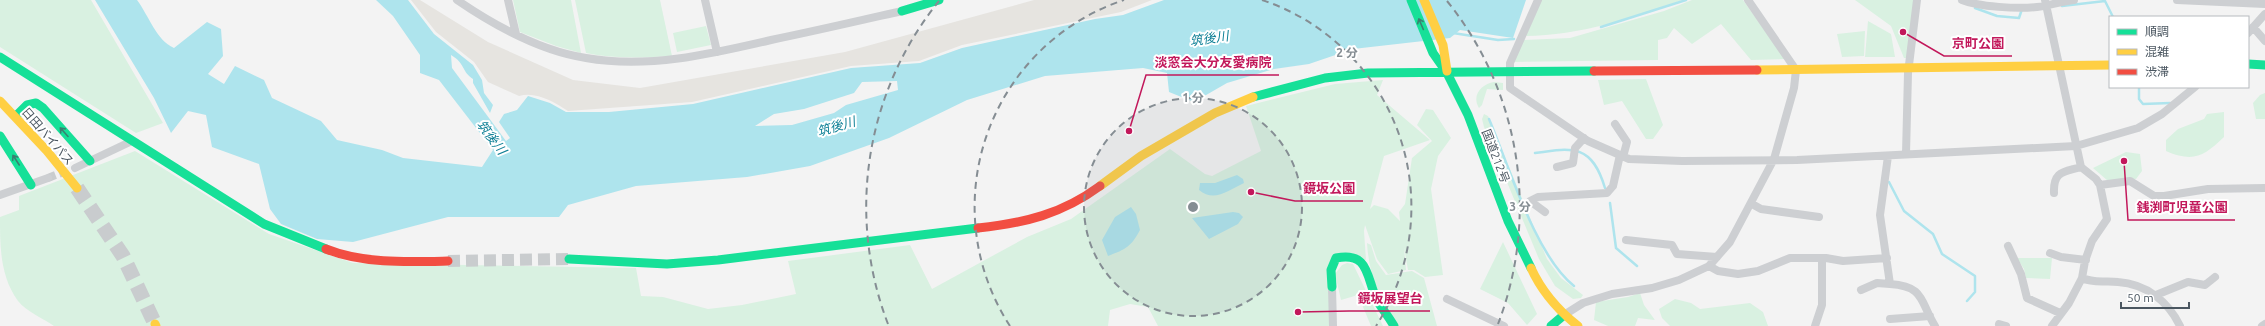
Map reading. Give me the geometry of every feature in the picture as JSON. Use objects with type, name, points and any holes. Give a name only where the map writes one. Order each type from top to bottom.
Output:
[{"type":"main road","points":[[902,11],[939,0]]},
{"type":"main road","name":"国道212号","points":[[1411,0],[1431,48],[1447,73],[1468,115],[1508,221],[1535,277],[1564,315],[1578,326]]},
{"type":"main road","name":"国道212号","points":[[1424,0],[1443,45],[1447,73]]},
{"type":"main road","points":[[0,57],[264,224],[333,252],[358,258],[422,262],[448,261]]},
{"type":"main road","points":[[2249,64],[2265,65]]},
{"type":"main road","points":[[569,259],[667,264],[718,260],[1013,224],[1059,211],[1093,191],[1141,156],[1215,114],[1243,100],[1325,78],[1368,73],[1796,70],[2109,65]]},
{"type":"main road","name":"日田バイパス","points":[[0,102],[16,116],[47,150],[77,188]]},
{"type":"main road","points":[[16,116],[27,105],[36,104],[43,108],[90,161]]},
{"type":"main road","points":[[0,136],[31,185]]},
{"type":"main road","points":[[1332,287],[1331,270],[1336,258],[1349,255],[1364,264],[1377,299],[1394,326]]},
{"type":"main road","points":[[1551,326],[1564,315]]},
{"type":"street","points":[[457,0],[516,34],[552,50],[607,61],[662,61],[717,52],[902,11]]},
{"type":"street","points":[[508,0],[516,34]]},
{"type":"street","points":[[705,0],[717,52]]},
{"type":"street","points":[[1538,0],[1510,63],[1510,88],[1584,138],[1629,159],[1682,161],[1797,160],[2076,146],[2138,128],[2162,114],[2194,88]]},
{"type":"street","points":[[1906,154],[1905,134],[1908,68],[1917,0]]},
{"type":"street","points":[[1962,0],[1974,5],[2038,7],[2046,2],[2074,0]]},
{"type":"street","points":[[2177,0],[2265,4]]},
{"type":"street","points":[[1564,315],[1583,303],[1612,294],[1652,288],[1679,280],[1709,266],[1730,242],[1752,204],[1774,159],[1794,88],[1796,70],[1749,1]]},
{"type":"street","points":[[2046,2],[2081,167],[2100,184],[2107,219],[2092,241],[2082,278],[2069,303],[2060,313],[2052,326]]},
{"type":"street","points":[[2265,14],[2251,30],[2265,41]]},
{"type":"street","points":[[1545,212],[1530,201],[1538,197],[1582,196],[1607,192],[1613,186],[1627,142],[1615,124]]},
{"type":"street","points":[[1557,166],[1573,163],[1575,151],[1584,138]]},
{"type":"street","points":[[75,168],[132,141]]},
{"type":"street","points":[[1888,156],[1880,215],[1890,284]]},
{"type":"street","points":[[2054,193],[2053,184],[2059,174],[2071,168],[2081,167]]},
{"type":"street","points":[[0,195],[48,178]]},
{"type":"street","points":[[2100,184],[2130,181],[2154,196],[2164,196],[2208,188],[2265,188]]},
{"type":"street","points":[[1752,204],[1761,209],[1819,217]]},
{"type":"street","points":[[1626,240],[1672,246],[1677,254],[1717,257]]},
{"type":"street","points":[[2008,246],[2021,274],[2027,298],[2060,313]]},
{"type":"street","points":[[2050,253],[2061,257],[2086,260]]},
{"type":"street","points":[[1709,266],[1718,271],[1738,274],[1758,271],[1790,258],[1822,258],[1843,261],[1887,258]]},
{"type":"street","points":[[1815,326],[1822,305],[1822,258]]},
{"type":"street","points":[[2156,295],[2188,282],[2205,285],[2214,277]]},
{"type":"street","points":[[2082,278],[2091,282],[2118,282],[2139,286],[2160,297],[2180,326]]},
{"type":"street","points":[[1862,290],[1876,283],[1902,284],[1919,294],[1935,326]]},
{"type":"street","points":[[1332,287],[1333,326]]},
{"type":"street","points":[[1447,299],[1504,326]]},
{"type":"street","points":[[1890,319],[1930,316]]},
{"type":"green space","points":[[0,0],[91,0],[163,123],[136,133],[0,47]]},
{"type":"green space","points":[[513,0],[571,0],[581,53],[556,46],[520,32]]},
{"type":"green space","points":[[575,0],[660,0],[672,56],[629,58],[586,53]]},
{"type":"green space","points":[[1541,0],[1682,0],[1644,14],[1606,25],[1566,33],[1526,36]]},
{"type":"green space","points":[[1692,0],[1743,0],[1785,59],[1751,60],[1721,24],[1692,44],[1674,28],[1667,38],[1658,40],[1658,60],[1513,62],[1523,40],[1570,38],[1664,11]]},
{"type":"green space","points":[[1855,0],[1916,0],[1909,58],[1904,58],[1891,26]]},
{"type":"green space","points":[[1868,21],[1891,34],[1895,57],[1865,57]]},
{"type":"green space","points":[[706,26],[711,45],[677,52],[673,33]]},
{"type":"green space","points":[[1865,31],[1864,56],[1842,57],[1837,34]]},
{"type":"green space","points":[[1646,79],[1663,125],[1653,139],[1646,139],[1622,101],[1604,105],[1598,80]]},
{"type":"green space","points":[[1383,80],[1377,95],[1430,140],[1384,156],[1370,209],[1374,205],[1388,209],[1400,221],[1399,212],[1405,204],[1412,158],[1432,141],[1417,125],[1426,109],[1433,110],[1451,138],[1438,156],[1431,189],[1443,275],[1425,277],[1414,270],[1408,270],[1404,247],[1406,270],[1388,274],[1377,259],[1365,225],[1366,260],[1352,253],[1330,269],[1330,326],[1158,326],[1148,307],[1130,304],[1110,310],[1108,326],[54,326],[21,305],[8,282],[2,261],[0,217],[19,210],[19,196],[135,151],[269,234],[353,263],[636,268],[641,296],[663,297],[708,309],[742,305],[796,294],[788,261],[910,245],[932,289],[1027,237],[1071,219],[1170,149],[1205,174],[1212,176],[1261,151],[1246,106],[1335,84]]},
{"type":"green space","points":[[1494,82],[1503,83],[1503,90],[1487,89],[1482,105],[1479,108],[1476,99],[1479,91],[1485,85]]},
{"type":"green space","points":[[2265,93],[2265,119],[2256,119],[2253,103],[2260,95]]},
{"type":"green space","points":[[2224,112],[2224,137],[2210,149],[2198,156],[2191,157],[2184,157],[2166,151],[2166,140],[2178,129],[2204,119],[2207,114]]},
{"type":"green space","points":[[1484,114],[1488,116],[1547,259],[1561,278],[1583,295],[1581,298],[1573,299],[1555,286],[1539,259],[1484,127],[1482,119]]},
{"type":"green space","points":[[2126,152],[2140,154],[2142,171],[2136,179],[2108,181],[2093,168]]},
{"type":"green space","points":[[1503,242],[1537,314],[1527,325],[1508,303],[1480,289]]},
{"type":"green space","points":[[1367,243],[1371,245],[1376,261],[1386,275],[1412,271],[1424,278],[1437,326],[1398,326],[1376,287],[1370,266]]},
{"type":"green space","points":[[2017,258],[2052,258],[2050,279],[2026,278],[2024,269]]},
{"type":"green space","points":[[1347,263],[1353,264],[1383,326],[1371,326],[1358,295],[1341,300],[1335,274],[1342,265]]},
{"type":"green space","points":[[1640,293],[1644,305],[1655,320],[1638,318],[1635,326],[1608,326],[1594,320],[1596,302],[1628,297]]},
{"type":"green space","points":[[1675,299],[1691,303],[1700,309],[1750,303],[1763,312],[1768,326],[1670,326],[1662,318],[1659,309]]},
{"type":"sand","points":[[411,0],[420,0],[488,42],[573,80],[640,88],[845,52],[1034,0],[1152,0],[1121,12],[962,45],[919,61],[851,66],[692,102],[568,111],[545,98],[532,95],[519,96],[488,82],[474,62],[436,32]]},
{"type":"water","name":"筑後川","points":[[95,0],[137,0],[158,34],[174,48],[207,22],[221,29],[223,56],[208,74],[224,84],[235,66],[264,80],[272,98],[321,121],[337,140],[382,150],[403,158],[482,167],[493,150],[439,80],[420,73],[420,55],[393,16],[376,0],[408,0],[434,34],[473,65],[482,80],[484,93],[493,105],[490,113],[473,83],[473,79],[469,76],[459,61],[451,55],[452,68],[506,141],[510,138],[499,122],[504,114],[517,110],[528,96],[550,103],[566,112],[609,112],[693,104],[851,68],[920,63],[962,48],[1095,19],[1123,15],[1164,0],[1526,0],[1513,38],[1460,30],[1450,38],[1353,49],[1309,64],[1274,69],[1227,83],[1194,102],[1169,92],[1167,73],[1143,68],[1045,76],[967,100],[889,138],[810,166],[747,177],[636,186],[568,205],[559,217],[448,217],[353,242],[317,239],[281,224],[270,209],[259,164],[212,147],[206,115],[188,111],[171,133],[154,98]],"holes":[[[897,81],[898,90],[846,105],[834,113],[792,125],[755,126],[774,114],[804,109],[854,93],[862,82]]]},
{"type":"water","points":[[1237,175],[1243,179],[1244,183],[1222,194],[1210,195],[1199,190],[1200,183],[1215,183]]},
{"type":"water","points":[[1131,207],[1136,214],[1140,230],[1131,244],[1108,256],[1102,240],[1115,217]]},
{"type":"water","points":[[1233,212],[1239,213],[1243,217],[1238,224],[1209,239],[1192,218]]},
{"type":"waterway","points":[[1601,27],[1686,0]]},
{"type":"waterway","points":[[2062,6],[2105,1],[2112,16]]},
{"type":"waterway","points":[[1975,8],[1997,16],[2019,18],[2022,9]]},
{"type":"waterway","points":[[1453,33],[1498,40],[1514,39]]},
{"type":"waterway","points":[[2139,88],[2139,99],[2143,104],[2170,103]]},
{"type":"waterway","points":[[1489,119],[1514,184],[1535,232],[1560,272],[1574,286]]},
{"type":"waterway","points":[[1535,153],[1561,150],[1580,152],[1587,156],[1594,164],[1600,174],[1605,188]]},
{"type":"waterway","points":[[1889,182],[1904,211],[1933,234],[1942,254],[1975,276],[1975,292],[1967,301]]},
{"type":"waterway","points":[[1610,203],[1616,248],[1637,266]]},
{"type":"tunnel","points":[[48,178],[66,171]]},
{"type":"tunnel","points":[[77,188],[123,256],[155,324]]},
{"type":"tunnel","points":[[448,261],[569,259]]},
{"type":"traffic: fast","points":[[902,11],[939,0]]},
{"type":"traffic: fast","points":[[1411,0],[1433,53],[1447,73],[1468,115],[1508,221],[1531,268]]},
{"type":"traffic: fast","points":[[0,57],[264,224],[326,249]]},
{"type":"traffic: fast","points":[[2249,64],[2265,65]]},
{"type":"traffic: fast","points":[[1253,97],[1325,78],[1368,73],[1594,71]]},
{"type":"traffic: fast","points":[[16,116],[27,105],[36,103],[43,108],[90,161]]},
{"type":"traffic: fast","points":[[0,136],[31,185]]},
{"type":"traffic: fast","points":[[569,259],[667,264],[718,260],[978,228]]},
{"type":"traffic: fast","points":[[1332,287],[1331,270],[1336,258],[1347,257],[1361,262],[1368,275],[1377,300],[1394,326]]},
{"type":"traffic: fast","points":[[1551,326],[1564,315]]},
{"type":"traffic: slow","points":[[1424,0],[1443,45],[1447,71]]},
{"type":"traffic: slow","points":[[1757,70],[2109,65]]},
{"type":"traffic: slow","points":[[1100,186],[1141,156],[1215,113],[1253,97]]},
{"type":"traffic: slow","points":[[0,101],[47,151],[77,188]]},
{"type":"traffic: slow","points":[[1531,268],[1551,300],[1578,326]]},
{"type":"traffic: jam","points":[[1594,71],[1757,70]]},
{"type":"traffic: jam","points":[[978,228],[1012,223],[1042,216],[1072,204],[1100,186]]},
{"type":"traffic: jam","points":[[326,249],[340,254],[371,260],[402,262],[448,261]]},
{"type":"place","name":"京町公園","points":[[1903,32]]},
{"type":"place","name":"淡窓会大分友愛病院","points":[[1129,131]]},
{"type":"place","name":"銭渕町児童公園","points":[[2124,161]]},
{"type":"place","name":"鏡坂公園","points":[[1251,192]]},
{"type":"place","name":"鏡坂展望台","points":[[1298,312]]}]
